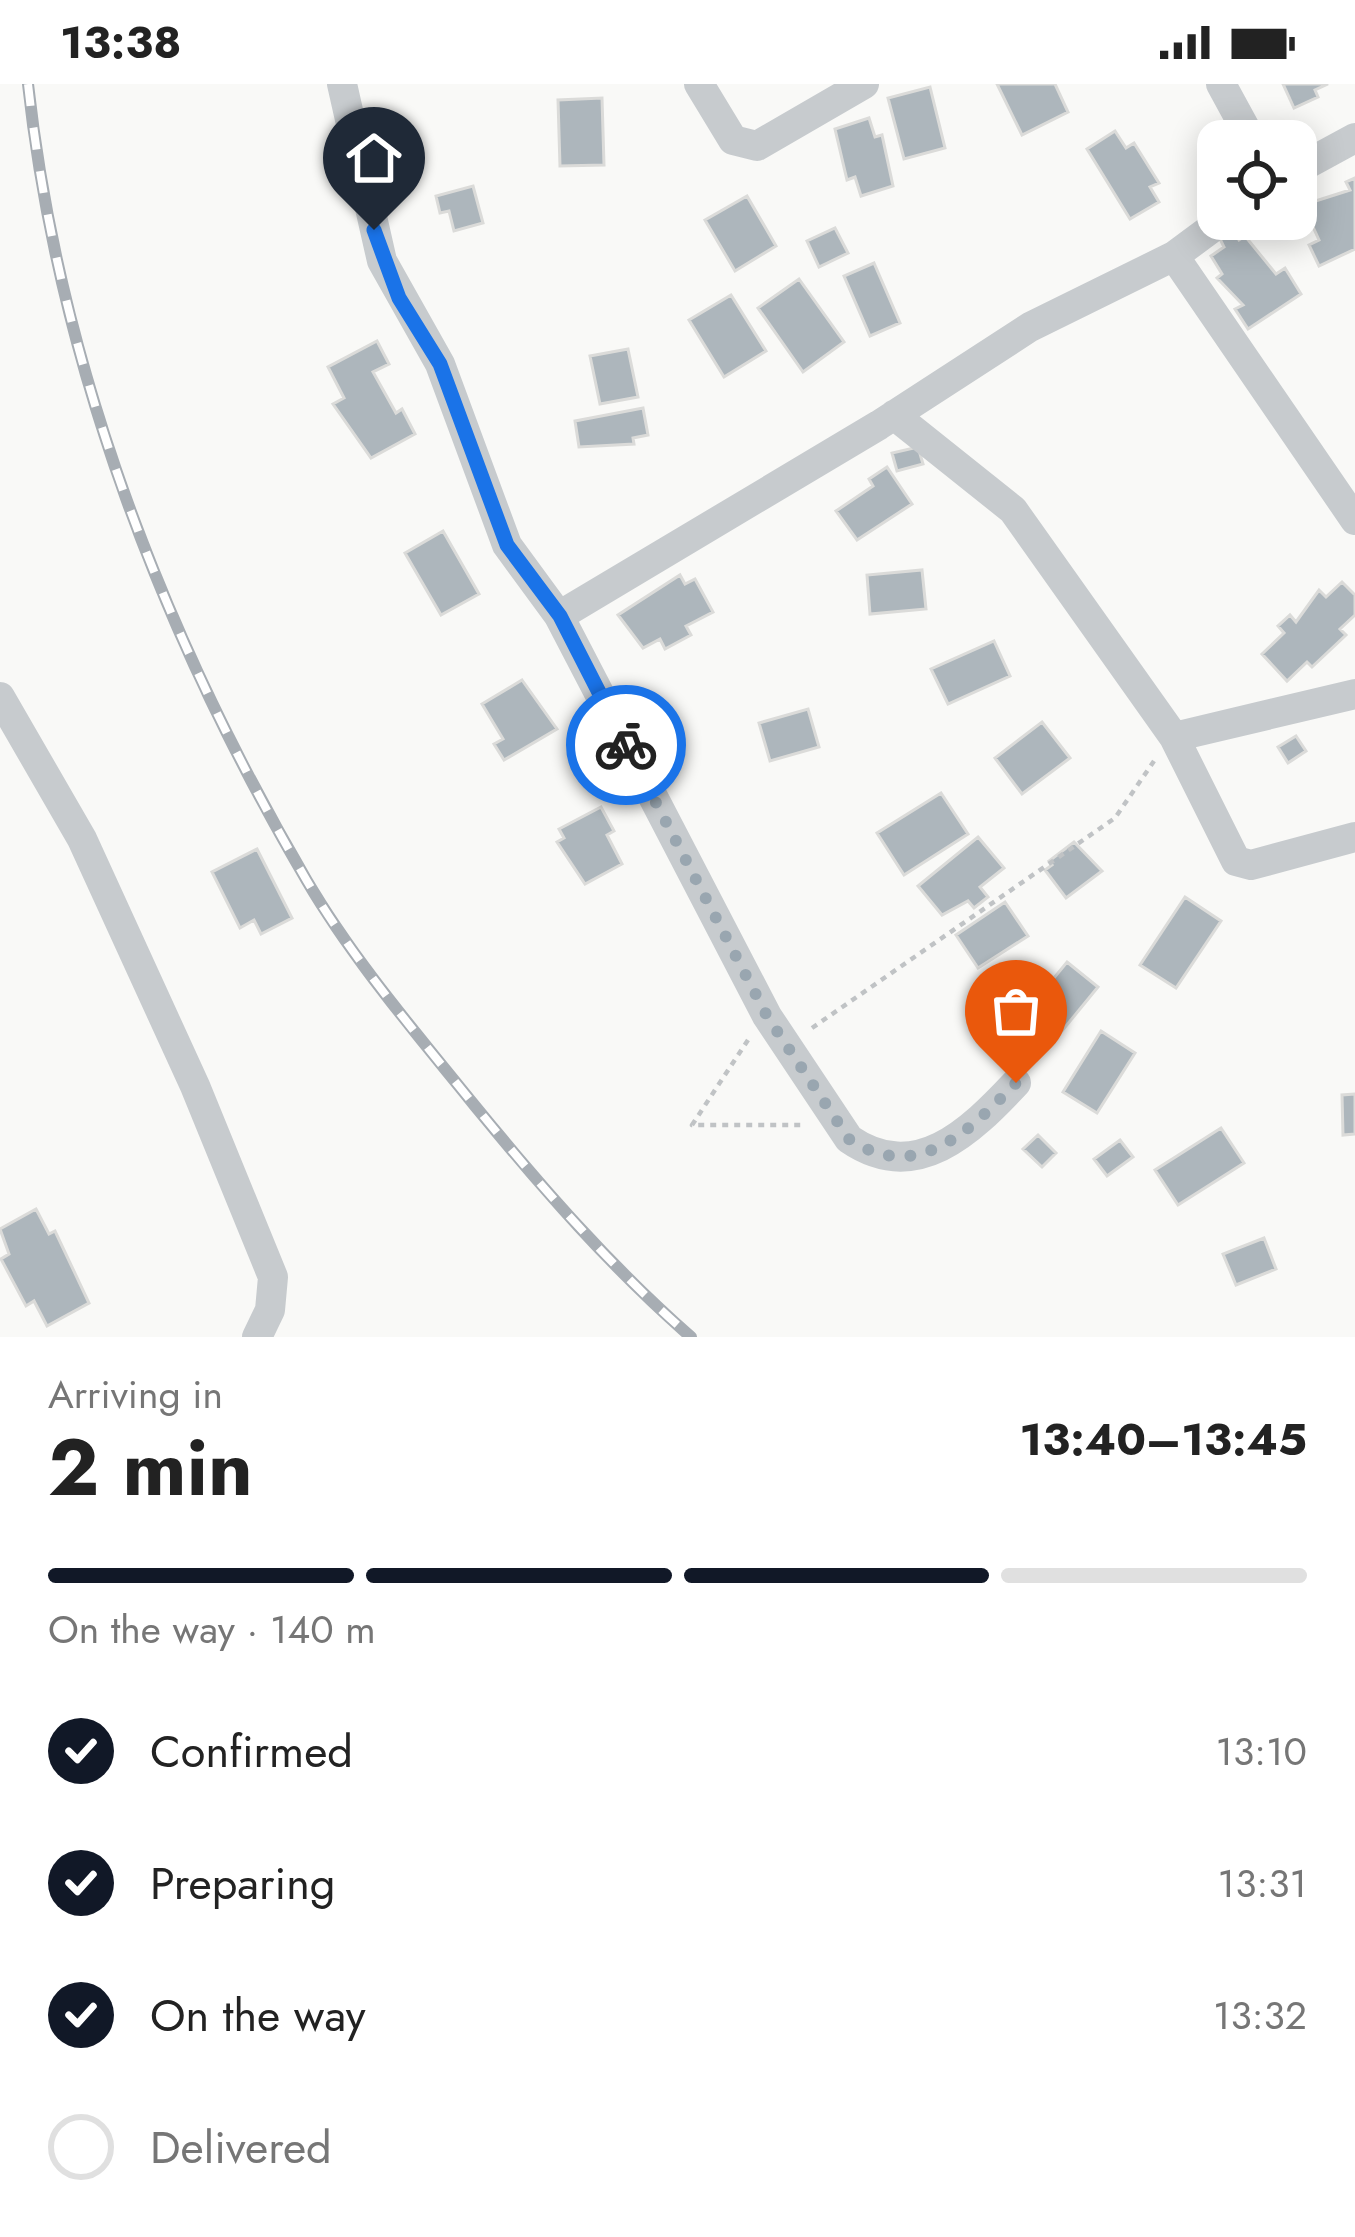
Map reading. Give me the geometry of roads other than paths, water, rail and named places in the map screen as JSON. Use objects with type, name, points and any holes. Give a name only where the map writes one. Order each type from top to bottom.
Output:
[{"type":"street","points":[[342,84],[382,261],[440,364],[507,545],[560,616],[767,1016],[842,1128],[870,1153],[915,1157],[956,1139],[1016,1083]]},
{"type":"street","points":[[700,84],[733,140],[757,146],[864,84]]},
{"type":"street","points":[[1221,84],[1241,120]]},
{"type":"street","points":[[1317,159],[1355,138]]},
{"type":"street","points":[[560,616],[894,415],[1030,327],[1174,256],[1197,239]]},
{"type":"street","points":[[1174,256],[1355,520]]},
{"type":"street","points":[[894,415],[1013,510],[1174,736],[1236,861],[1251,866],[1355,837]]},
{"type":"street","points":[[1174,736],[1355,694]]},
{"type":"street","points":[[0,697],[82,839],[195,1086],[273,1277],[271,1310],[257,1337]]},
{"type":"railway","points":[[28,84],[43,189],[92,396],[164,596],[255,788],[325,911],[409,1024],[578,1226],[691,1337]]}]
